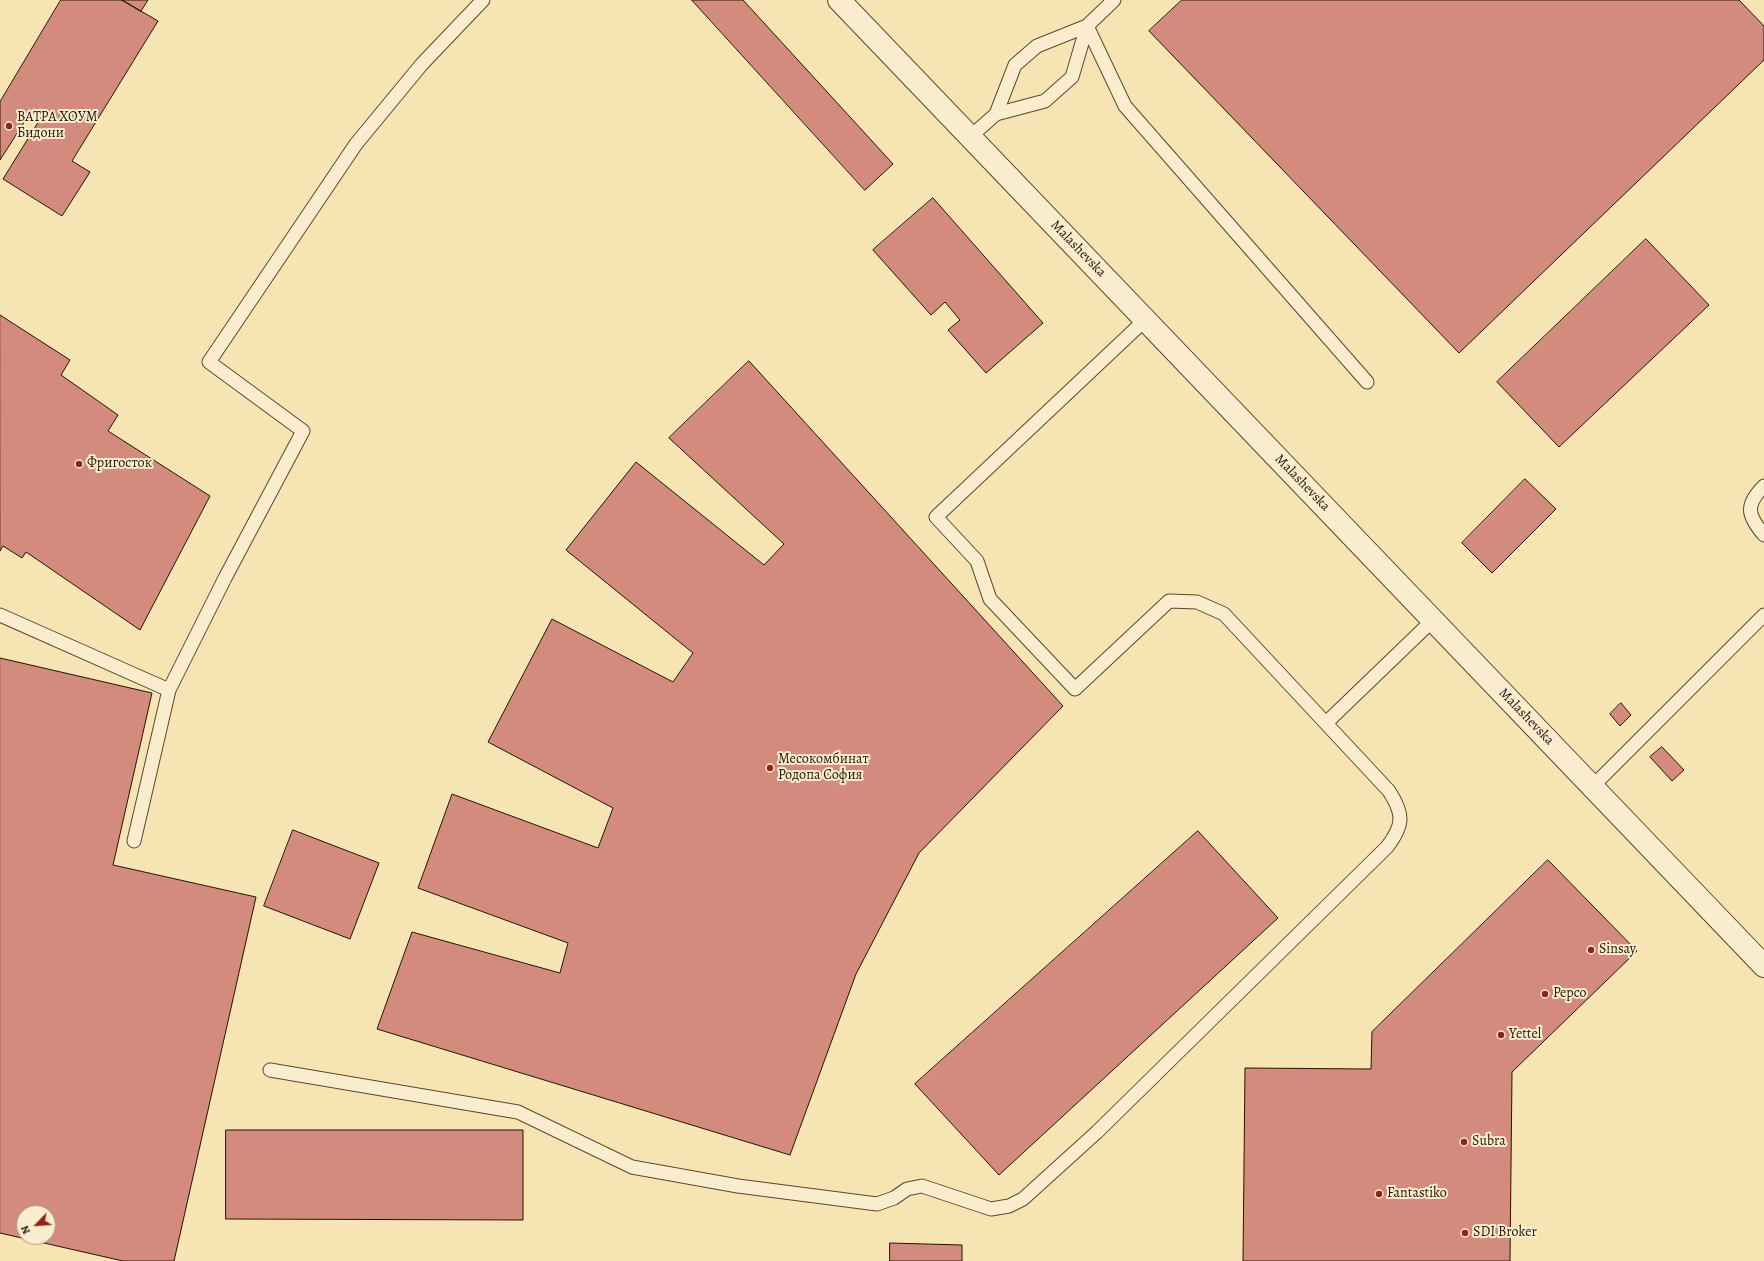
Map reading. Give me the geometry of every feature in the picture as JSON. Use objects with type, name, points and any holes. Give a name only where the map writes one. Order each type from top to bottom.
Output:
[{"type":"street","name":"Malashevska","points":[[839,0],[1764,966]]},
{"type":"lane","points":[[134,841],[169,690],[225,578],[302,431],[209,362],[356,144],[422,64],[483,0]]},
{"type":"lane","points":[[996,114],[1015,65],[1037,46],[1088,26],[1114,0]]},
{"type":"lane","points":[[970,137],[996,114],[1045,101],[1072,77],[1088,26]]},
{"type":"lane","points":[[1088,26],[1125,106],[1367,382]]},
{"type":"lane","points":[[270,1070],[518,1112],[632,1167],[738,1186],[877,1204],[894,1198],[907,1189],[922,1186],[991,1210],[1009,1206],[1023,1199],[1097,1132],[1387,847],[1397,834],[1401,820],[1398,805],[1389,791],[1224,614],[1197,602],[1169,601],[1074,689],[990,599],[977,561],[936,517],[1145,320]]},
{"type":"lane","points":[[1764,486],[1752,500],[1750,509],[1751,518],[1764,535]]},
{"type":"lane","points":[[0,615],[169,690]]},
{"type":"lane","points":[[1592,787],[1764,615]]},
{"type":"lane","points":[[1326,723],[1433,620]]},
{"type":"building","points":[[61,0],[122,0],[158,21],[72,161],[90,172],[62,216],[3,179],[42,116],[32,110],[0,160],[0,102]]},
{"type":"building","points":[[122,0],[148,0],[141,11]]},
{"type":"building","points":[[692,0],[743,0],[893,164],[865,190]]},
{"type":"building","points":[[1182,0],[1739,0],[1764,26],[1764,60],[1459,353],[1149,31]]},
{"type":"building","points":[[933,198],[1043,323],[986,373],[948,330],[960,320],[945,302],[931,315],[873,250]]},
{"type":"building","points":[[1646,239],[1709,305],[1559,447],[1497,382]]},
{"type":"building","name":"Фригосток","points":[[0,315],[70,360],[61,375],[118,415],[108,431],[210,496],[140,630],[26,552],[22,558],[3,546],[0,551]]},
{"type":"building","name":"Месокомбинат Родопа София","points":[[749,361],[1063,706],[919,853],[856,974],[790,1155],[377,1029],[412,932],[560,973],[568,943],[418,888],[452,794],[598,848],[613,808],[488,742],[552,619],[673,682],[693,653],[566,550],[636,462],[764,565],[784,544],[669,438]]},
{"type":"building","points":[[1525,479],[1556,509],[1492,573],[1462,543]]},
{"type":"building","points":[[0,658],[152,693],[113,865],[256,897],[174,1261],[123,1261],[53,1245],[56,1245],[56,1205],[16,1205],[16,1237],[0,1233]]},
{"type":"building","points":[[1621,703],[1631,715],[1620,726],[1610,714]]},
{"type":"building","points":[[1662,747],[1684,770],[1672,781],[1650,757]]},
{"type":"building","points":[[293,830],[379,863],[350,939],[264,906]]},
{"type":"building","points":[[1198,831],[1278,918],[999,1175],[915,1084]]},
{"type":"building","points":[[1548,860],[1637,951],[1512,1072],[1510,1261],[1243,1261],[1245,1068],[1371,1069],[1372,1032]]},
{"type":"building","points":[[226,1130],[523,1130],[523,1220],[226,1219]]},
{"type":"building","points":[[890,1243],[962,1245],[962,1261],[890,1261]]},
{"type":"place","name":"ВАТРА ХОУМ Бидони","points":[[9,126]]},
{"type":"place","name":"Фригосток","points":[[79,464]]},
{"type":"place","name":"Месокомбинат Родопа София","points":[[770,768]]},
{"type":"place","name":"Sinsay","points":[[1591,950]]},
{"type":"place","name":"Pepco","points":[[1545,994]]},
{"type":"place","name":"Yettel","points":[[1501,1035]]},
{"type":"place","name":"Subra","points":[[1464,1142]]},
{"type":"place","name":"Fantastiko","points":[[1379,1194]]},
{"type":"place","name":"SDI Broker","points":[[1465,1233]]}]
